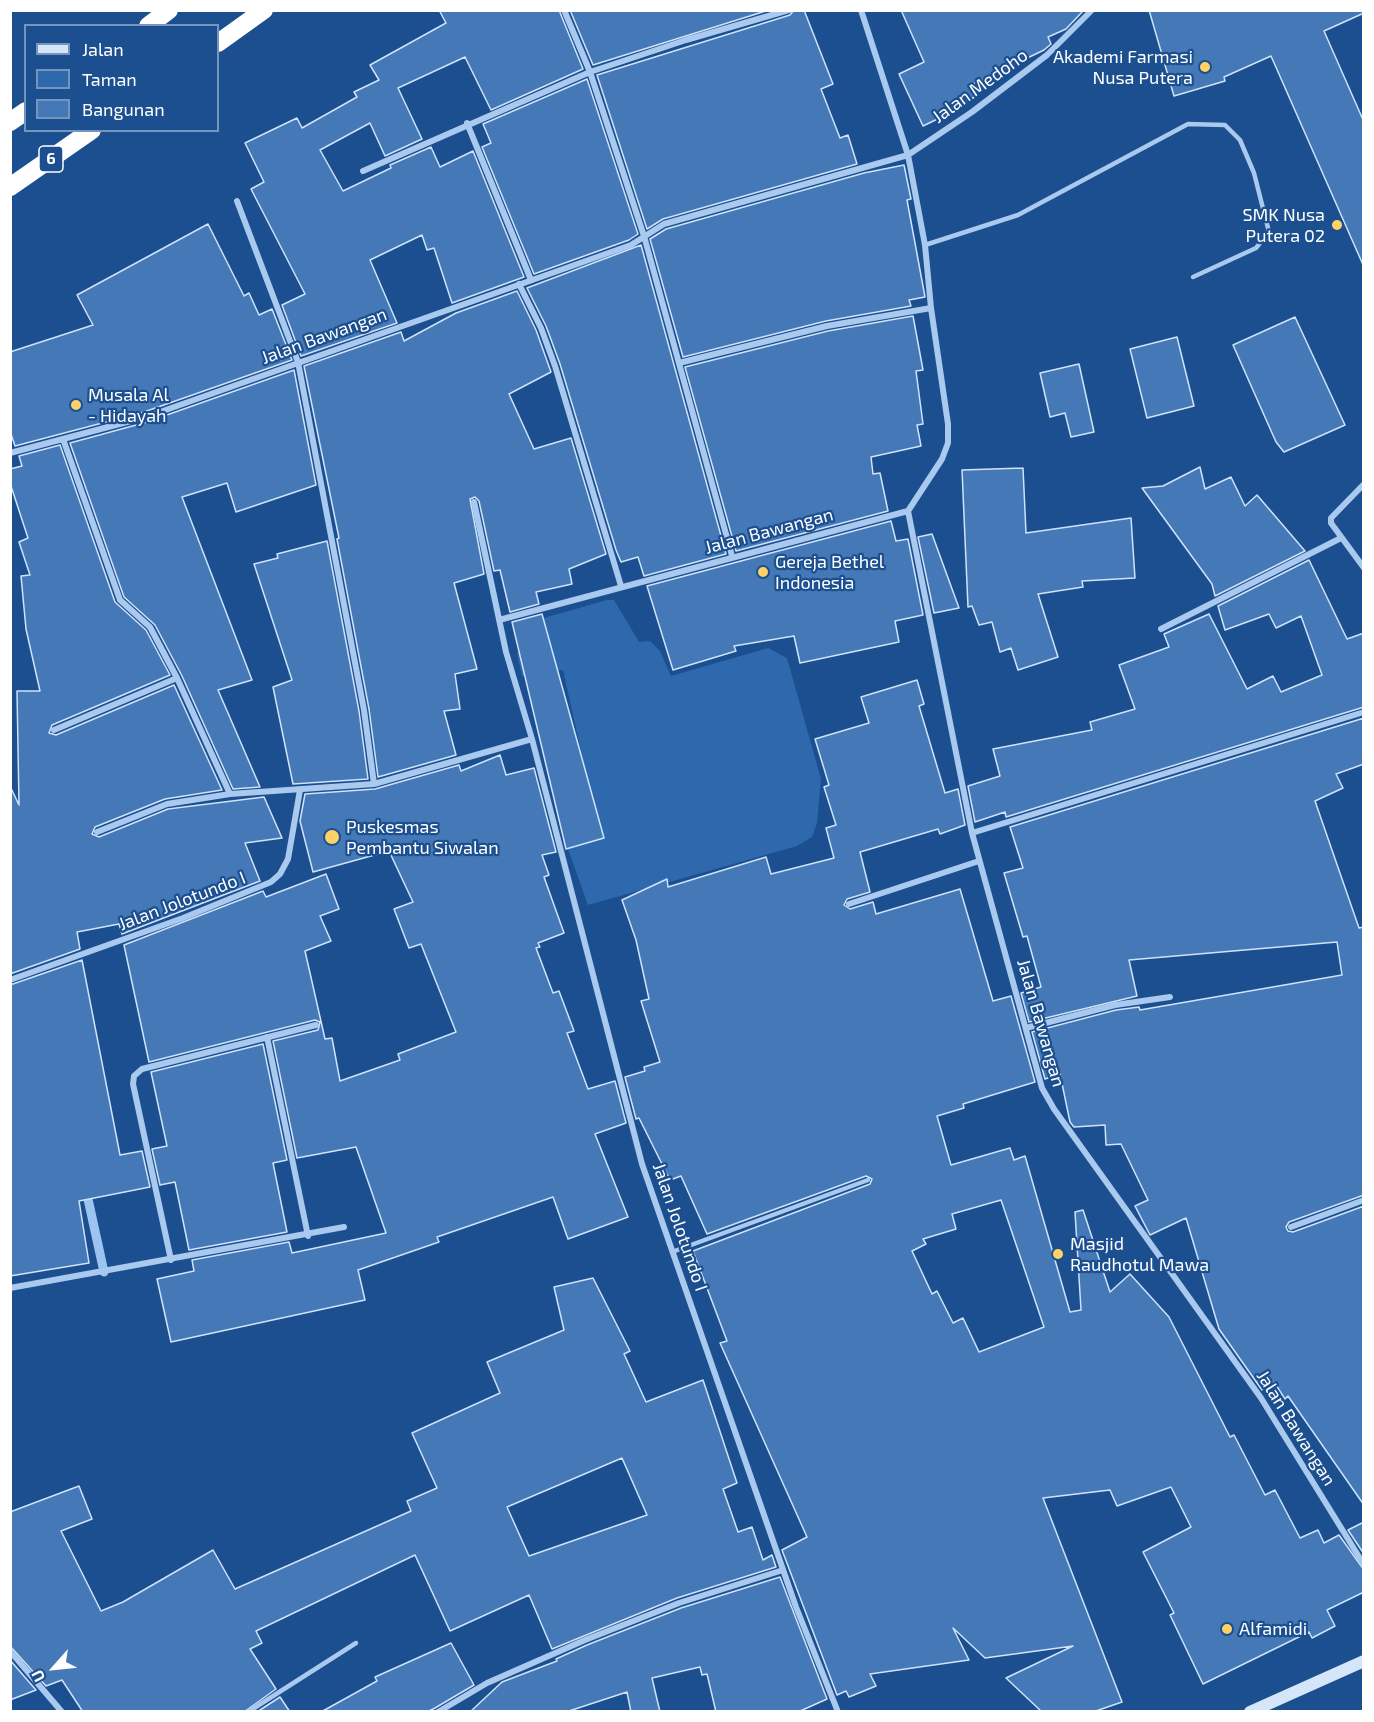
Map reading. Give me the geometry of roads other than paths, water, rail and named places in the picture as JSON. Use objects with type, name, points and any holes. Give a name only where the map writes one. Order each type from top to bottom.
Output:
[{"type":"highway","points":[[151,24],[169,10]]},
{"type":"highway","points":[[219,42],[264,10]]},
{"type":"highway","points":[[10,122],[24,112]]},
{"type":"highway","name":"6","points":[[10,187],[89,132]]},
{"type":"main road","points":[[1250,1712],[1364,1660]]},
{"type":"street","points":[[564,10],[590,72],[644,236],[732,556]]},
{"type":"street","points":[[363,171],[467,123],[590,72],[686,40],[789,10]]},
{"type":"street","points":[[861,10],[908,155],[925,245],[931,308],[948,424],[948,443],[942,459],[908,511]]},
{"type":"street","name":"Jalan Medoho","points":[[908,155],[972,112],[1047,55],[1091,11]]},
{"type":"street","points":[[467,123],[531,280]]},
{"type":"street","name":"Jalan Bawangan","points":[[10,453],[146,417],[631,245],[664,224],[908,155]]},
{"type":"street","points":[[237,201],[298,362],[364,710],[374,784]]},
{"type":"street","points":[[519,284],[541,328],[555,366],[621,586]]},
{"type":"street","points":[[679,363],[827,326],[931,308]]},
{"type":"street","points":[[63,439],[120,600],[150,627],[177,678],[230,794]]},
{"type":"street","points":[[1364,484],[1331,518],[1333,528],[1364,568]]},
{"type":"street","name":"Jalan Jolotundo I","points":[[474,502],[499,620],[642,1164],[783,1570],[838,1712]]},
{"type":"street","name":"Jalan Bawangan","points":[[499,620],[732,556],[908,511],[972,833],[1042,1088],[1054,1109],[1261,1398],[1364,1565]]},
{"type":"street","points":[[1161,629],[1341,538]]},
{"type":"street","points":[[54,730],[177,678]]},
{"type":"street","points":[[972,833],[1364,712]]},
{"type":"street","points":[[96,832],[167,804],[230,794],[374,784],[532,739]]},
{"type":"street","name":"Jalan Jolotundo I","points":[[10,980],[183,918],[271,882],[280,874],[288,859],[300,790]]},
{"type":"street","points":[[849,904],[979,861]]},
{"type":"street","points":[[1026,1028],[1115,1005],[1170,998]]},
{"type":"street","points":[[171,1260],[133,1084],[134,1076],[142,1069],[316,1025]]},
{"type":"street","points":[[267,1037],[308,1236]]},
{"type":"street","points":[[1291,1227],[1364,1200]]},
{"type":"street","points":[[10,1288],[308,1236],[344,1227]]},
{"type":"street","points":[[438,1712],[487,1683],[585,1640],[679,1603],[783,1570]]},
{"type":"street","points":[[10,1651],[62,1712]]},
{"type":"lane","points":[[925,245],[1018,215],[1188,124],[1225,125],[1240,140],[1254,173],[1269,232],[1257,248],[1193,277]]},
{"type":"lane","points":[[672,1252],[868,1180]]},
{"type":"lane","points":[[248,1712],[356,1643]]},
{"type":"waterway","points":[[86,1190],[104,1272]]},
{"type":"place","name":"Akademi Farmasi Nusa Putera","points":[[1205,67]]},
{"type":"place","name":"SMK Nusa Putera 02","points":[[1337,225]]},
{"type":"place","name":"Musala Al - Hidayah","points":[[76,405]]},
{"type":"place","name":"Gereja Bethel Indonesia","points":[[763,572]]},
{"type":"place","name":"Puskesmas Pembantu Siwalan","points":[[332,837]]},
{"type":"place","name":"Masjid Raudhotul Mawa","points":[[1058,1254]]},
{"type":"place","name":"Alfamidi","points":[[1227,1629]]}]
